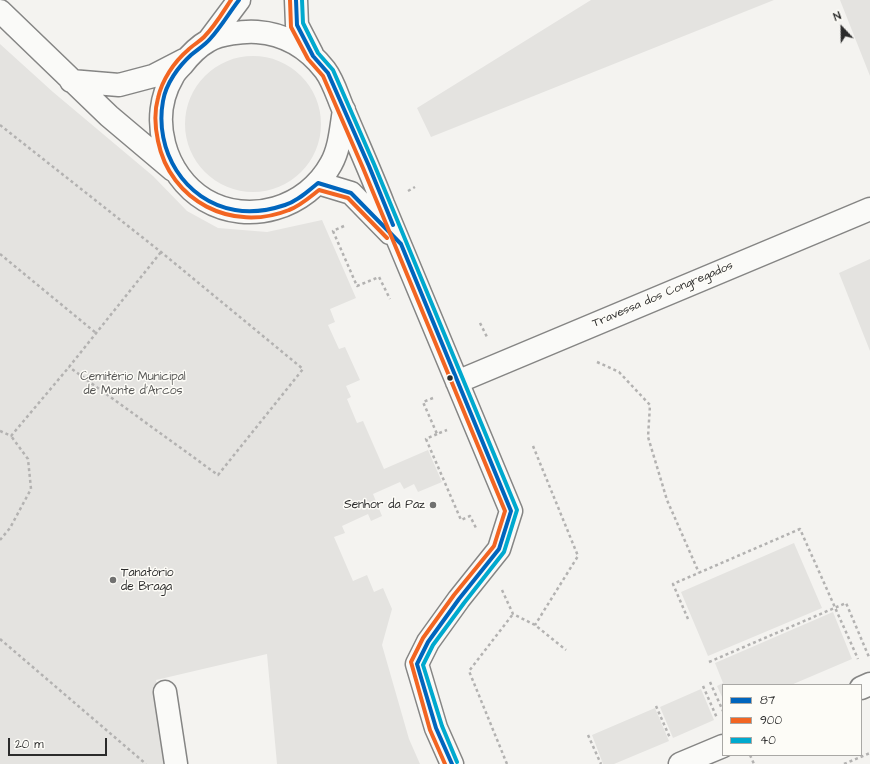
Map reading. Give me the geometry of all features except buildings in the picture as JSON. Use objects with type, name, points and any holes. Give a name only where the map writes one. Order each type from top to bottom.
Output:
[{"type":"street","points":[[175,171],[165,149],[161,125],[164,100],[173,77],[188,58],[209,40],[239,0]]},
{"type":"street","points":[[296,0],[297,25],[313,56]]},
{"type":"street","points":[[0,11],[108,116],[175,171],[189,187],[205,200],[225,208],[246,212],[266,211],[287,205],[305,194],[318,183],[331,164],[338,146],[344,110]]},
{"type":"street","points":[[209,40],[234,33],[255,32],[276,35],[295,43],[313,56],[328,73],[369,166],[511,511],[499,549],[459,599],[428,642],[417,664],[436,728],[452,764]]},
{"type":"street","points":[[71,81],[119,85],[153,76],[188,58]]},
{"type":"street","points":[[318,183],[351,193],[401,244]]},
{"type":"street","name":"Travessa dos Congregados","points":[[457,382],[870,209]]},
{"type":"street","points":[[165,692],[176,764]]},
{"type":"street","points":[[680,764],[722,746]]},
{"type":"path","points":[[0,125],[161,252],[303,369],[218,475],[69,367]]},
{"type":"path","points":[[11,436],[69,367],[161,252]]},
{"type":"path","points":[[0,254],[96,333]]},
{"type":"path","points":[[480,323],[489,340]]},
{"type":"path","points":[[597,362],[619,372],[650,405],[648,437],[667,500],[698,573]]},
{"type":"path","points":[[436,397],[423,402],[438,434]]},
{"type":"path","points":[[453,427],[426,439],[461,520],[470,516],[478,534]]},
{"type":"path","points":[[0,431],[11,436],[28,459],[31,489],[10,528],[0,540]]},
{"type":"path","points":[[533,446],[578,556],[535,625]]},
{"type":"path","points":[[688,619],[673,584],[800,529],[859,662]]},
{"type":"path","points":[[500,584],[513,614],[535,625],[566,650]]},
{"type":"path","points":[[709,662],[846,603],[869,657]]},
{"type":"path","points":[[507,764],[469,671],[513,614]]},
{"type":"path","points":[[0,639],[146,764]]},
{"type":"path","points":[[710,682],[722,709]]},
{"type":"path","points":[[703,686],[718,722]]},
{"type":"path","points":[[656,706],[672,742]]},
{"type":"path","points":[[588,735],[601,764]]},
{"type":"path","points":[[844,764],[870,753]]},
{"type":"green space","points":[[591,0],[774,0],[431,137],[417,108]]},
{"type":"green space","points":[[840,0],[870,0],[870,76]]},
{"type":"green space","name":"Cemitério Municipal de Monte d'Arcos","points":[[0,44],[53,92],[153,176],[187,211],[218,228],[267,232],[322,220],[356,298],[330,309],[335,322],[328,325],[339,349],[345,347],[360,380],[346,386],[351,397],[347,399],[357,423],[363,421],[384,469],[428,450],[442,482],[418,492],[414,484],[404,489],[400,482],[373,494],[382,516],[371,521],[368,514],[342,526],[345,533],[334,537],[353,581],[367,575],[374,592],[383,588],[392,609],[382,645],[409,739],[420,764],[277,764],[267,654],[156,680],[166,764],[0,764]]},
{"type":"green space","points":[[253,56],[279,61],[301,76],[316,98],[321,124],[316,150],[301,172],[279,187],[253,192],[227,187],[205,172],[190,150],[185,124],[190,98],[205,76],[227,61]]},
{"type":"green space","points":[[870,259],[870,351],[839,273]]},
{"type":"green space","points":[[794,543],[822,608],[708,656],[681,592]]},
{"type":"green space","points":[[833,612],[852,659],[793,684],[722,684],[722,697],[717,686],[723,683],[715,663]]},
{"type":"green space","points":[[701,689],[714,720],[673,738],[660,707]]},
{"type":"green space","points":[[655,708],[669,741],[614,764],[603,764],[592,735]]},
{"type":"transit line","name":"900","points":[[231,0],[208,33],[190,48],[173,66],[160,91],[155,114],[157,136],[165,162],[176,180],[190,195],[207,207],[226,214],[246,217],[267,216],[289,210],[301,204],[319,190],[348,198],[387,238]]},
{"type":"transit line","name":"87","points":[[239,0],[218,30],[204,45],[182,64],[170,81],[163,101],[161,119],[163,137],[168,155],[176,170],[187,184],[201,196],[217,205],[235,210],[260,210],[285,205],[299,198],[318,183],[351,193],[401,244],[511,511],[499,549],[459,599],[428,642],[417,664],[436,728],[452,764]]},
{"type":"transit line","name":"900","points":[[290,0],[291,27],[308,59],[323,76],[363,168],[505,511],[494,546],[454,595],[423,638],[411,662],[430,730],[445,764]]},
{"type":"transit line","name":"87","points":[[296,0],[297,25],[313,56],[328,73],[393,225]]},
{"type":"transit line","name":"40","points":[[302,0],[303,23],[318,53],[333,70],[374,164],[517,510],[504,552],[433,645],[423,665],[442,726],[457,762]]},
{"type":"place","name":"Senhor da Paz","points":[[433,505]]},
{"type":"place","name":"Tanatório de Braga","points":[[113,580]]}]
